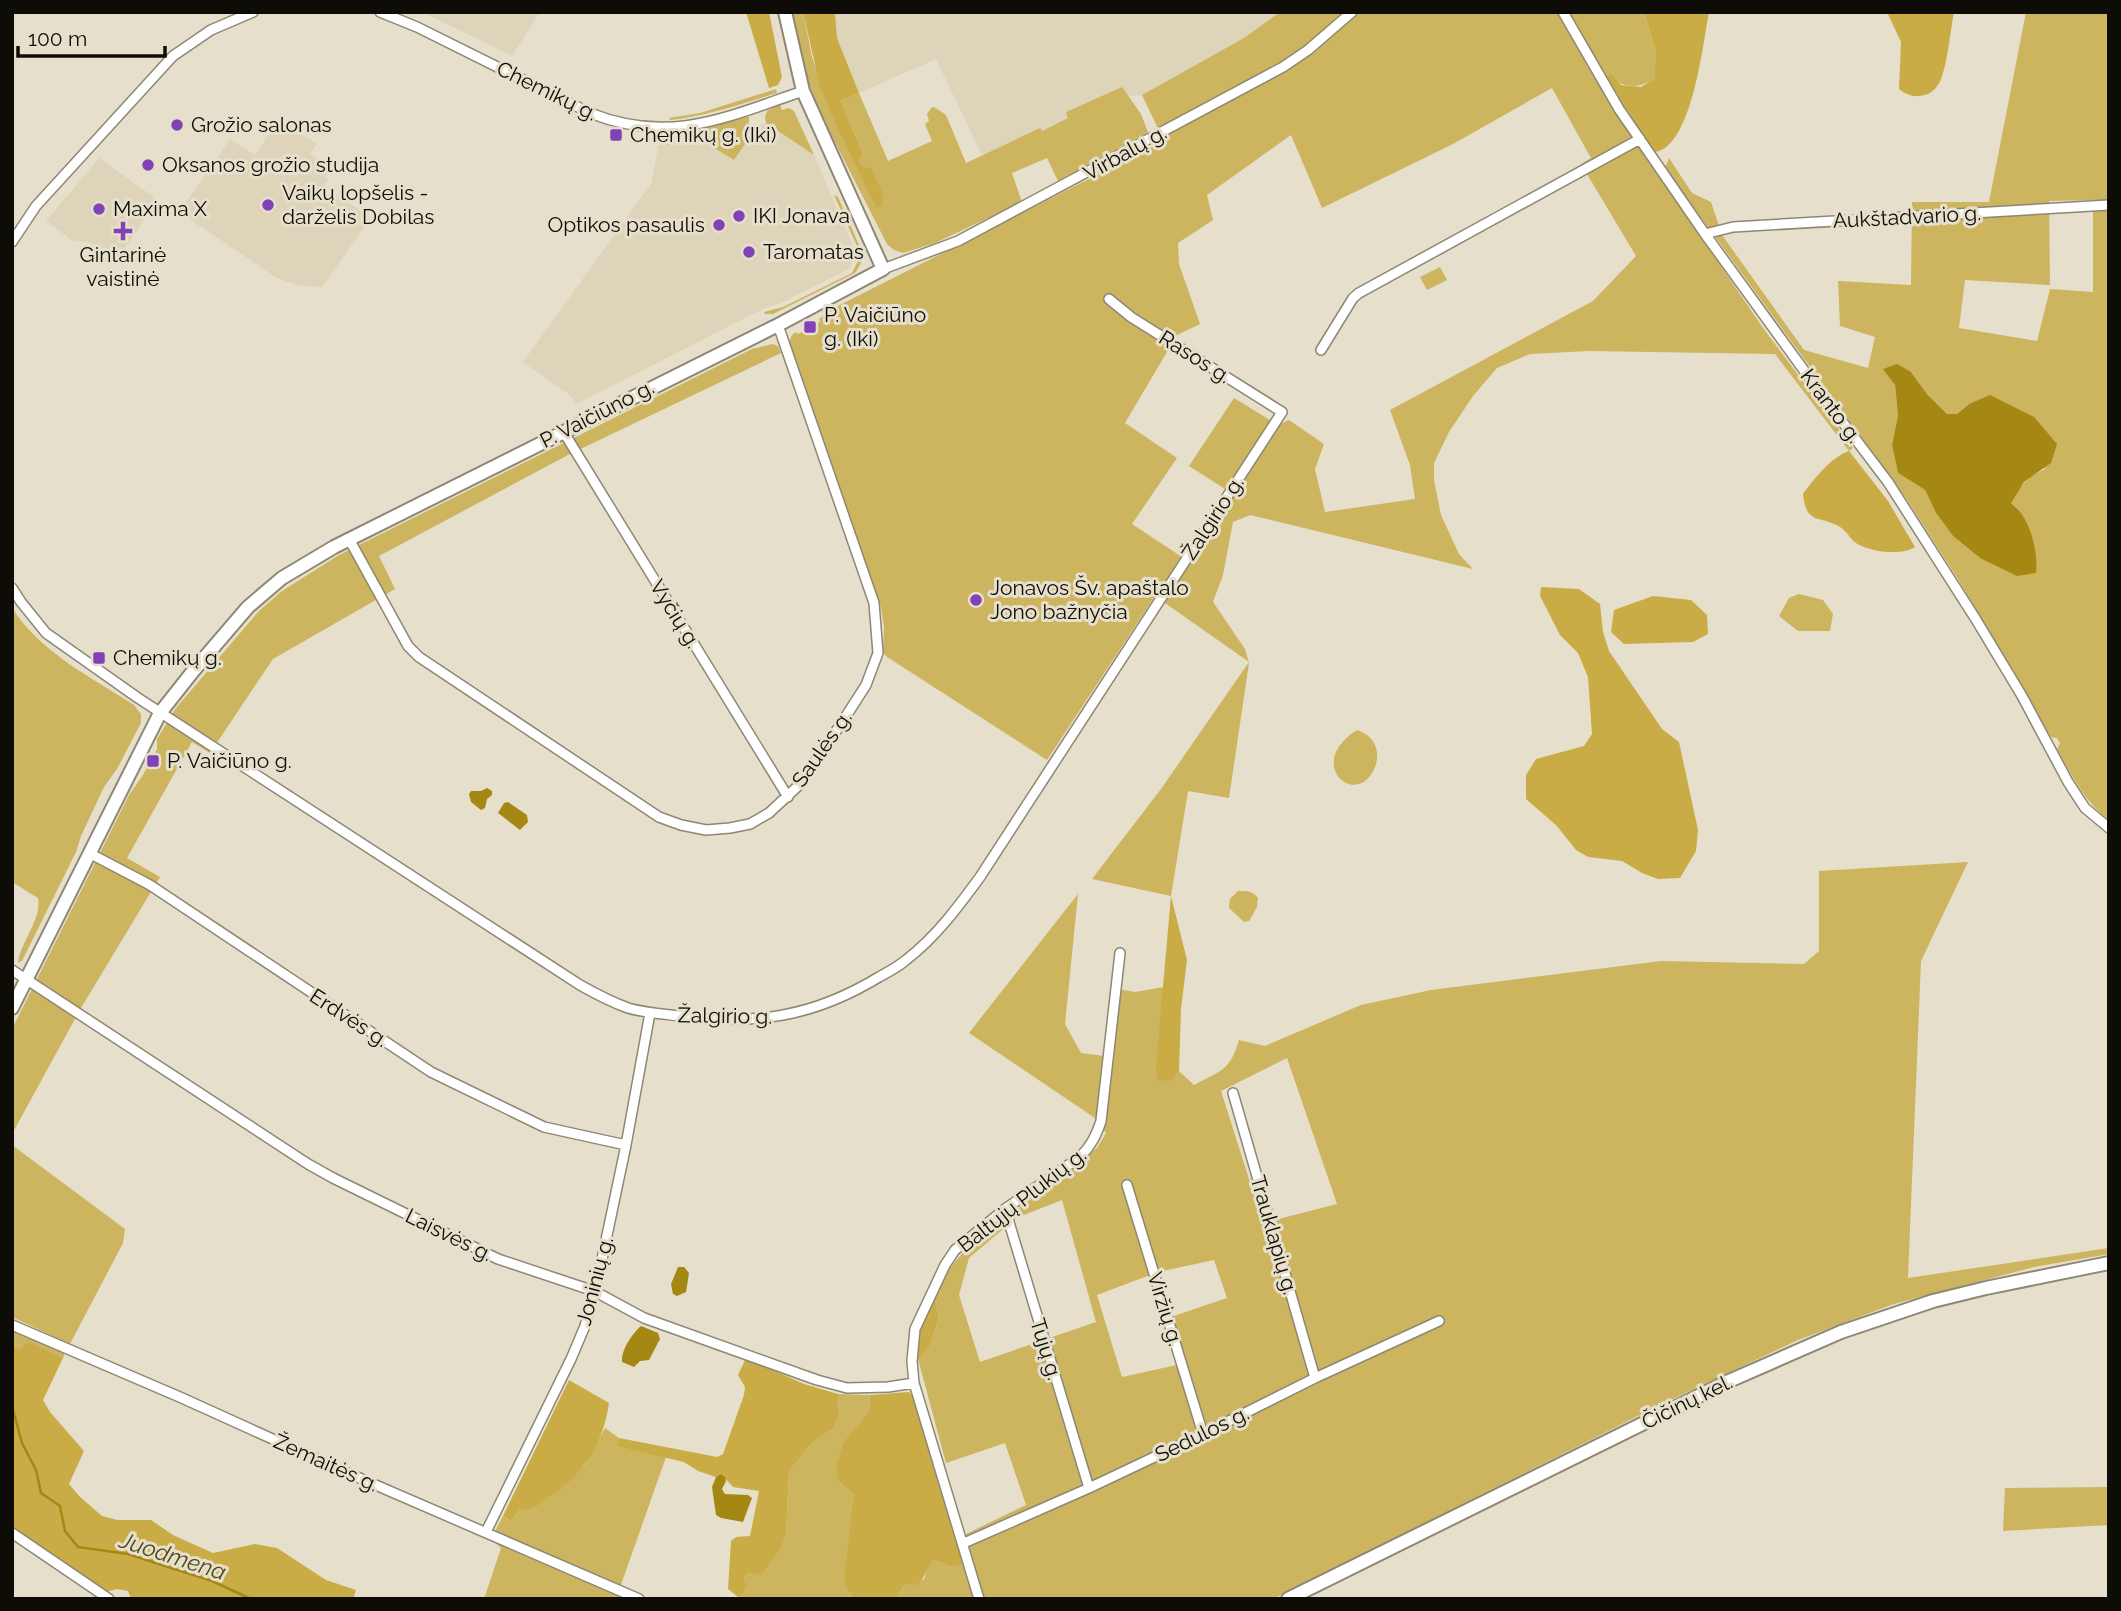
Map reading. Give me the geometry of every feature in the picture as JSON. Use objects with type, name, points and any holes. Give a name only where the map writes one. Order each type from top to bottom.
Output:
[{"type":"main road","points":[[785,12],[803,91],[883,269]]},
{"type":"main road","name":"P. Vaičiūno g.","points":[[12,1008],[160,713],[227,630],[265,592],[298,567],[349,539],[883,269]]},
{"type":"main road","name":"Čičinų kel.","points":[[1288,1599],[1729,1381],[1842,1332],[1959,1295],[2109,1263]]},
{"type":"street","points":[[12,242],[43,199],[173,56],[211,30],[253,12]]},
{"type":"street","name":"Chemikų g.","points":[[380,12],[417,27],[590,113],[637,127],[667,128],[701,124],[803,91]]},
{"type":"street","name":"Virbalų g.","points":[[883,269],[958,241],[1283,67],[1308,50],[1352,12]]},
{"type":"street","name":"Kranto g.","points":[[1563,12],[1640,139],[1895,493],[1995,652],[2085,808],[2109,828]]},
{"type":"street","points":[[1321,350],[1353,298],[1359,293],[1640,139]]},
{"type":"street","name":"Aukštadvario g.","points":[[1706,234],[1734,227],[2109,205]]},
{"type":"street","name":"Rasos g.","points":[[1109,299],[1130,317],[1282,412]]},
{"type":"street","name":"Saulės g.","points":[[349,539],[408,646],[419,657],[659,817],[706,830],[750,824],[769,813],[798,786],[866,685],[878,653],[874,603],[778,324]]},
{"type":"street","name":"Žalgirio g.","points":[[160,713],[580,985],[609,1000],[650,1013],[742,1020],[782,1017],[816,1008],[852,994],[906,961],[947,922],[980,877],[1282,412]]},
{"type":"street","name":"Vyčių g.","points":[[563,431],[788,797]]},
{"type":"street","points":[[12,588],[46,633],[160,713]]},
{"type":"street","name":"Erdvės g.","points":[[89,853],[150,886],[431,1072],[544,1127],[626,1145]]},
{"type":"street","name":"Baltųjų Plukių g.","points":[[979,1599],[914,1383],[912,1361],[915,1329],[945,1265],[955,1250],[1005,1209],[1080,1157],[1095,1138],[1101,1121],[1120,953]]},
{"type":"street","name":"Laisvės g.","points":[[12,970],[333,1178],[498,1259],[594,1292],[645,1318],[817,1380],[847,1388],[914,1383]]},
{"type":"street","name":"Joninių g.","points":[[486,1532],[585,1326],[626,1145],[650,1013]]},
{"type":"street","name":"Trauklapių g.","points":[[1233,1093],[1315,1378]]},
{"type":"street","name":"Viržių g.","points":[[1127,1185],[1203,1434]]},
{"type":"street","name":"Tujų g.","points":[[1005,1209],[1089,1488]]},
{"type":"street","name":"Sedulos g.","points":[[964,1543],[1089,1488],[1439,1321]]},
{"type":"street","name":"Žemaitės g.","points":[[12,1325],[639,1599]]},
{"type":"street","points":[[12,1533],[109,1599]]},
{"type":"shaded area","points":[[422,12],[540,12],[512,56]]},
{"type":"shaded area","points":[[746,12],[769,12],[782,77],[778,85],[769,88]]},
{"type":"shaded area","points":[[792,12],[803,12],[812,57],[834,120],[859,160],[863,154],[841,101],[859,93],[888,161],[932,141],[925,124],[929,121],[927,114],[934,107],[946,115],[966,163],[1040,128],[1042,131],[1068,118],[1066,112],[1122,87],[1141,114],[1148,132],[1058,181],[1047,158],[1012,173],[1022,202],[935,243],[903,253],[894,250],[887,244],[819,111],[805,73]]},
{"type":"shaded area","points":[[803,12],[835,12],[837,38],[859,93],[841,101],[863,154],[859,161],[864,168],[870,167],[883,194],[881,207],[876,207],[820,86]]},
{"type":"shaded area","points":[[835,12],[1280,12],[1244,38],[1142,95],[1126,96],[1122,87],[1066,112],[1069,118],[982,155],[936,59],[859,93],[837,38]]},
{"type":"shaded area","points":[[1280,12],[1644,12],[1656,52],[1654,79],[1642,85],[1630,86],[1607,77],[1627,109],[1620,109],[1617,113],[1763,328],[1853,448],[1849,451],[1775,354],[1589,351],[1530,354],[1497,368],[1473,396],[1449,432],[1434,463],[1434,480],[1441,515],[1459,554],[1473,569],[1250,515],[1233,522],[1223,575],[1213,602],[1245,649],[1249,662],[1155,596],[1047,760],[887,657],[883,652],[884,627],[881,607],[789,342],[792,335],[820,322],[819,319],[832,309],[1164,141],[1142,95],[1244,38]],"holes":[[[1552,88],[1591,158],[1581,164],[1636,256],[1593,301],[1390,410],[1410,465],[1415,499],[1325,512],[1315,469],[1324,444],[1289,420],[1278,425],[1234,398],[1189,466],[1225,489],[1182,557],[1132,524],[1177,458],[1125,423],[1177,335],[1200,324],[1179,264],[1178,243],[1213,220],[1207,195],[1291,135],[1322,208],[1453,144]]]},
{"type":"shaded area","points":[[1644,12],[1709,12],[1699,69],[1687,114],[1668,146],[1655,152],[1607,77],[1611,74],[1621,85],[1641,87],[1654,79],[1656,52]]},
{"type":"shaded area","points":[[1887,12],[1954,12],[1941,79],[1928,94],[1910,95],[1899,89],[1901,42]]},
{"type":"shaded area","points":[[2026,12],[2109,12],[2109,820],[2093,805],[2073,778],[2057,749],[2060,743],[2057,738],[2051,737],[1958,579],[1905,497],[1665,168],[1669,158],[1692,193],[1711,202],[1722,235],[1804,350],[1868,368],[1875,337],[1840,326],[1838,281],[1911,285],[1912,202],[1989,202]],"holes":[[[2093,200],[2093,292],[2050,289],[2037,341],[1959,328],[1965,280],[2050,285],[2049,201]],[[1911,372],[1927,394],[1947,414],[1957,414],[1969,404],[2045,469],[2025,482],[2011,503],[2024,517],[1980,558],[1953,536],[1936,513],[1925,490],[1898,473],[1892,445],[1898,415],[1895,385]]]},
{"type":"shaded area","points":[[776,89],[777,93],[724,109],[684,118],[669,118],[700,113]]},
{"type":"shaded area","points":[[780,104],[782,110],[789,108],[794,111],[814,155],[766,123],[767,111]]},
{"type":"shaded area","points":[[749,117],[749,138],[734,160],[701,140],[664,145],[664,141],[670,139],[670,134],[697,131]]},
{"type":"shaded area","name":"Vaikų lopšelis - darželis Dobilas","points":[[279,119],[317,144],[310,154],[331,169],[325,177],[328,180],[322,190],[332,196],[335,193],[371,218],[322,287],[297,285],[277,278],[179,212],[230,139],[255,155]]},
{"type":"shaded area","points":[[766,123],[814,155],[857,255],[849,269],[763,309],[576,404],[570,395],[523,362],[651,184],[659,145],[749,138],[749,128]]},
{"type":"shaded area","points":[[99,158],[158,200],[117,260],[90,242],[73,241],[46,221]]},
{"type":"shaded area","points":[[834,195],[838,197],[862,252],[858,268],[855,273],[773,314],[765,314],[764,312],[783,307],[852,273],[861,255]]},
{"type":"shaded area","points":[[1440,267],[1447,280],[1427,290],[1420,277]]},
{"type":"shaded area","points":[[773,344],[778,346],[781,353],[568,455],[379,556],[395,589],[273,659],[210,753],[192,742],[127,858],[160,877],[81,1008],[12,1134],[12,1029],[129,795],[157,749],[157,739],[176,708],[259,611],[282,591],[339,555],[752,349]]},
{"type":"shaded area","points":[[1897,364],[1911,372],[1927,394],[1947,414],[1957,414],[1969,404],[1990,395],[2034,417],[2057,444],[2051,463],[2024,482],[2011,503],[2022,514],[2030,529],[2036,573],[2017,576],[1980,558],[1953,536],[1936,513],[1925,490],[1898,473],[1892,445],[1898,415],[1895,385],[1883,369]]},
{"type":"shaded area","points":[[1849,451],[1888,501],[1915,547],[1894,552],[1869,549],[1856,543],[1840,527],[1816,518],[1807,511],[1803,494],[1829,463]]},
{"type":"shaded area","points":[[1541,587],[1579,589],[1600,604],[1603,632],[1609,651],[1662,729],[1679,742],[1698,830],[1696,851],[1680,878],[1658,879],[1622,861],[1588,857],[1576,850],[1557,826],[1526,799],[1526,775],[1536,759],[1584,746],[1592,734],[1588,677],[1578,653],[1560,635],[1540,596]]},
{"type":"shaded area","points":[[1799,594],[1823,600],[1833,614],[1830,631],[1798,631],[1779,616],[1789,598]]},
{"type":"shaded area","points":[[1653,596],[1691,600],[1707,615],[1708,634],[1693,642],[1624,644],[1611,632],[1614,610]]},
{"type":"shaded area","points":[[12,608],[37,638],[52,651],[134,705],[141,714],[141,723],[117,769],[104,787],[76,852],[22,961],[18,963],[37,914],[38,898],[12,882]]},
{"type":"shaded area","points":[[1249,662],[1229,798],[1188,791],[1171,896],[1092,879],[1161,789]]},
{"type":"shaded area","points":[[1357,730],[1373,741],[1377,758],[1372,773],[1364,782],[1354,785],[1338,776],[1334,766],[1335,755],[1342,742]]},
{"type":"shaded area","points":[[487,788],[492,791],[492,795],[481,810],[471,802],[469,794],[471,791]]},
{"type":"shaded area","points":[[508,802],[527,815],[528,822],[520,830],[498,813],[504,803]]},
{"type":"shaded area","points":[[1968,862],[1921,961],[1908,1278],[2109,1248],[2109,1254],[2034,1267],[1894,1304],[1798,1340],[1662,1404],[1273,1599],[984,1599],[966,1534],[1026,1505],[1005,1443],[946,1463],[918,1359],[929,1348],[939,1318],[935,1297],[948,1270],[966,1249],[1097,1148],[1106,1133],[1095,1118],[969,1033],[1078,894],[1065,1024],[1081,1053],[1104,1056],[1112,988],[1135,992],[1164,987],[1156,1065],[1173,1080],[1179,1071],[1194,1085],[1228,1064],[1239,1040],[1265,1046],[1361,1005],[1431,990],[1661,961],[1804,964],[1819,951],[1819,871]],"holes":[[[1287,1058],[1337,1204],[1263,1223],[1221,1091]],[[1062,1200],[1096,1322],[980,1362],[959,1295],[969,1258],[1016,1218]],[[1214,1260],[1227,1298],[1171,1317],[1186,1363],[1122,1377],[1097,1295],[1158,1272]]]},
{"type":"shaded area","points":[[1238,891],[1250,892],[1258,898],[1257,907],[1249,921],[1244,922],[1229,908],[1230,899]]},
{"type":"shaded area","points":[[1171,896],[1187,960],[1181,1009],[1179,1071],[1173,1080],[1157,1081],[1156,1065]]},
{"type":"shaded area","points":[[12,1145],[125,1229],[123,1243],[70,1344],[12,1317]]},
{"type":"shaded area","points":[[678,1267],[684,1267],[689,1273],[686,1292],[677,1296],[673,1294],[671,1284]]},
{"type":"shaded area","points":[[935,1297],[939,1318],[929,1348],[918,1359],[919,1330]]},
{"type":"shaded area","points":[[641,1326],[658,1333],[660,1339],[649,1360],[640,1361],[634,1367],[622,1362],[622,1357],[628,1342]]},
{"type":"shaded area","points":[[12,1329],[65,1353],[63,1358],[29,1343],[20,1349],[12,1346]]},
{"type":"shaded area","points":[[29,1342],[63,1358],[43,1400],[84,1451],[69,1484],[102,1516],[117,1520],[151,1520],[173,1535],[213,1553],[255,1544],[277,1548],[326,1580],[356,1590],[353,1599],[131,1599],[128,1591],[117,1589],[105,1592],[12,1528],[12,1346],[20,1349]]},
{"type":"shaded area","points":[[746,1358],[804,1384],[838,1394],[839,1416],[833,1429],[813,1442],[789,1471],[786,1535],[782,1547],[761,1575],[748,1573],[743,1578],[746,1585],[742,1595],[738,1597],[728,1589],[731,1541],[736,1537],[750,1536],[759,1491],[733,1487],[721,1474],[716,1477],[698,1471],[684,1462],[615,1446],[619,1438],[717,1457],[723,1454],[744,1395],[745,1387],[738,1375]]},
{"type":"shaded area","points":[[569,1380],[609,1403],[597,1445],[582,1468],[561,1488],[536,1506],[520,1509],[511,1521],[503,1516]]},
{"type":"shaded area","points":[[909,1392],[917,1402],[966,1564],[952,1567],[934,1560],[916,1585],[905,1584],[898,1594],[899,1599],[854,1599],[847,1590],[844,1579],[854,1494],[838,1481],[837,1464],[844,1441],[869,1411],[870,1395]]},
{"type":"shaded area","points":[[838,1394],[870,1395],[869,1411],[844,1441],[838,1481],[854,1494],[847,1590],[854,1599],[739,1599],[742,1595],[743,1578],[748,1573],[761,1574],[782,1547],[786,1535],[789,1471],[813,1442],[833,1429],[839,1416]]},
{"type":"shaded area","points":[[605,1428],[619,1438],[615,1446],[666,1457],[617,1596],[622,1599],[484,1599],[501,1548],[491,1539],[503,1516],[511,1521],[520,1509],[584,1466]]},
{"type":"shaded area","points":[[721,1474],[726,1481],[722,1489],[725,1494],[748,1495],[752,1498],[743,1522],[716,1515],[712,1487],[716,1477]]},
{"type":"shaded area","points":[[2109,1487],[2109,1525],[2003,1531],[2005,1488]]},
{"type":"shaded area","points":[[934,1560],[952,1567],[966,1564],[975,1599],[899,1599],[898,1594],[905,1584],[924,1579]]},
{"type":"waterway","name":"Juodmena","points":[[12,1406],[22,1443],[36,1470],[41,1493],[60,1506],[65,1531],[78,1547],[128,1554],[212,1581],[251,1599]]},
{"type":"place","name":"Grožio salonas","points":[[177,125]]},
{"type":"place","name":"Chemikų g. (Iki)","points":[[616,135]]},
{"type":"place","name":"Oksanos grožio studija","points":[[148,165]]},
{"type":"place","name":"Vaikų lopšelis - darželis Dobilas","points":[[268,205]]},
{"type":"place","name":"Maxima X","points":[[99,209]]},
{"type":"place","name":"IKI Jonava","points":[[739,216]]},
{"type":"place","name":"Optikos pasaulis","points":[[719,225]]},
{"type":"place","name":"Gintarinė vaistinė","points":[[123,231]]},
{"type":"place","name":"Taromatas","points":[[749,252]]},
{"type":"place","name":"P. Vaičiūno g. (Iki)","points":[[810,327]]},
{"type":"place","name":"Jonavos Šv. apaštalo Jono bažnyčia","points":[[976,600]]},
{"type":"place","name":"Chemikų g.","points":[[99,658]]},
{"type":"place","name":"P. Vaičiūno g.","points":[[153,761]]}]
